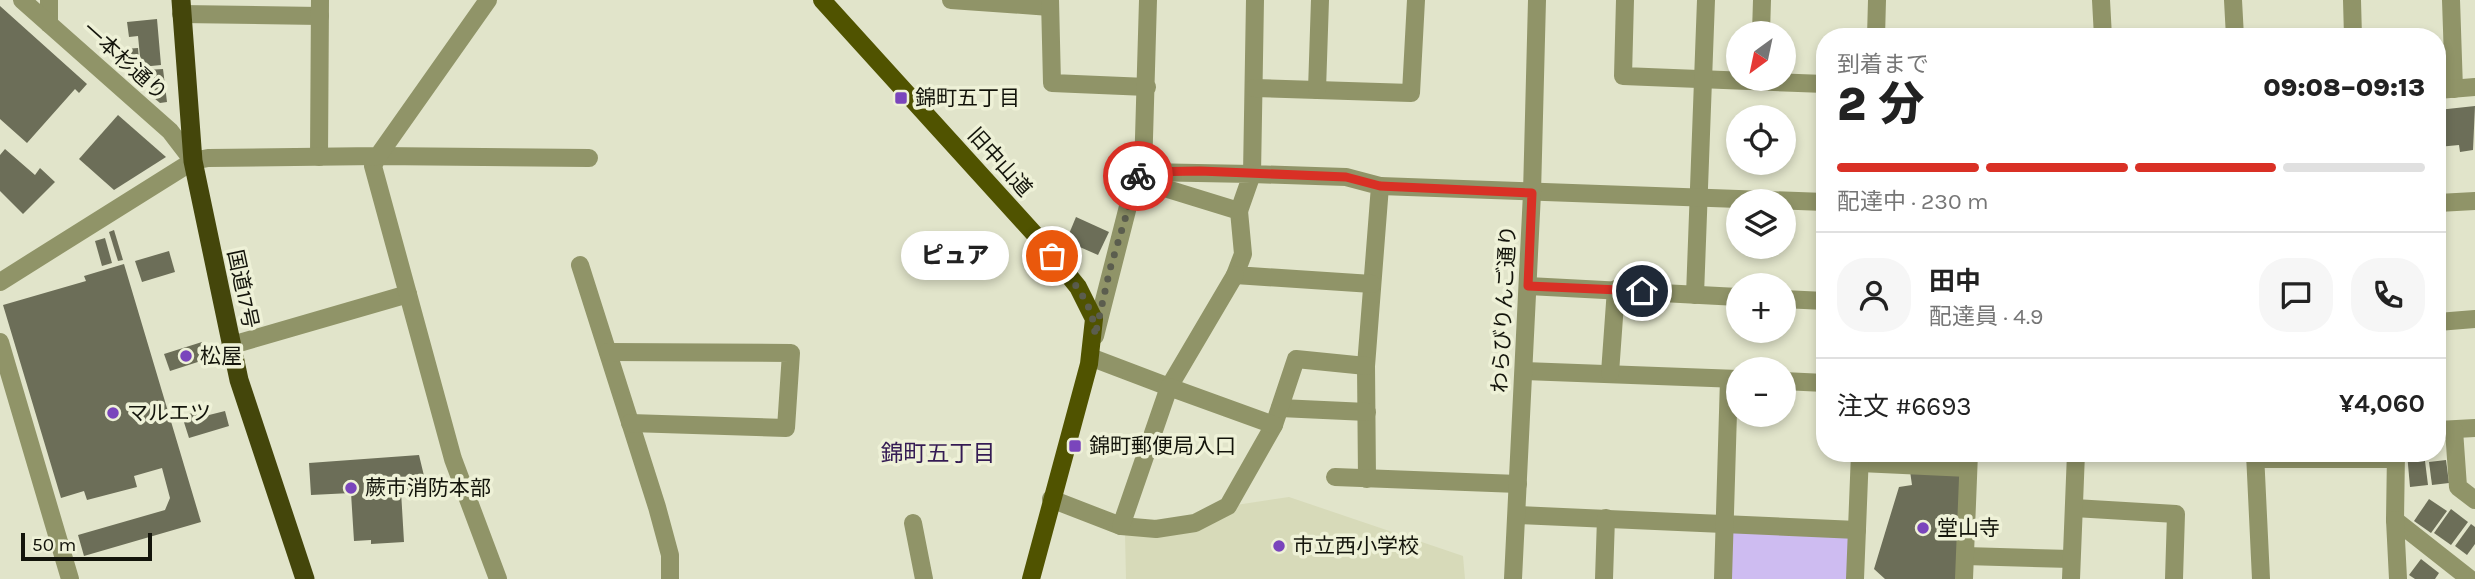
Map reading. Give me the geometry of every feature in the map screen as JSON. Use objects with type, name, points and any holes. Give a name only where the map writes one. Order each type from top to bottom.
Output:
[{"type":"highway","name":"国道17号","points":[[181,7],[193,161],[239,380],[305,579]]},
{"type":"main road","name":"旧中山道","points":[[822,0],[1039,239],[1078,287],[1094,319],[1095,336],[1090,357],[1031,579]]},
{"type":"street","name":"一本杉通り","points":[[22,0],[170,131],[193,161]]},
{"type":"street","points":[[49,0],[49,24]]},
{"type":"street","points":[[488,0],[376,161],[408,294],[453,459],[498,579]]},
{"type":"street","points":[[951,0],[1050,3],[1052,83],[1147,87]]},
{"type":"street","points":[[1095,336],[1139,175],[1147,87],[1148,0]]},
{"type":"street","points":[[1121,526],[1169,387],[1235,275],[1243,254],[1239,211],[1252,174],[1255,0]]},
{"type":"street","points":[[1317,90],[1320,0]]},
{"type":"street","points":[[1254,88],[1411,93],[1416,0]]},
{"type":"street","name":"わらびりんご通り","points":[[1513,579],[1532,193],[1537,0]]},
{"type":"street","points":[[1626,0],[1623,76],[1726,79]]},
{"type":"street","points":[[1695,295],[1706,0]]},
{"type":"street","points":[[1761,21],[1762,0]]},
{"type":"street","points":[[1876,28],[1877,0]]},
{"type":"street","points":[[2101,0],[2103,28]]},
{"type":"street","points":[[2233,0],[2235,28]]},
{"type":"street","points":[[2352,0],[2353,28]]},
{"type":"street","points":[[2451,0],[2446,90],[2475,87]]},
{"type":"street","points":[[181,7],[320,8],[319,157]]},
{"type":"street","points":[[1796,82],[1816,83]]},
{"type":"street","points":[[0,282],[193,161],[208,158],[319,157],[376,161],[589,158]]},
{"type":"street","points":[[1139,175],[1346,177],[1380,186],[1816,202]]},
{"type":"street","points":[[1139,175],[1239,211]]},
{"type":"street","points":[[1367,480],[1366,366],[1380,186]]},
{"type":"street","points":[[2446,203],[2475,201]]},
{"type":"street","points":[[580,265],[670,555],[670,579]]},
{"type":"street","points":[[1235,275],[1372,284]]},
{"type":"street","points":[[1528,286],[1726,296]]},
{"type":"street","points":[[1610,373],[1616,289]]},
{"type":"street","points":[[232,345],[408,294]]},
{"type":"street","points":[[1796,300],[1816,301]]},
{"type":"street","points":[[2446,322],[2475,319]]},
{"type":"street","points":[[0,342],[70,579]]},
{"type":"street","points":[[608,352],[791,353],[786,428],[630,423]]},
{"type":"street","points":[[1090,357],[1169,387],[1277,416],[1367,412]]},
{"type":"street","points":[[1051,499],[1121,526],[1156,529],[1195,523],[1228,506],[1277,416],[1296,359],[1366,366]]},
{"type":"street","points":[[1524,371],[1726,379]]},
{"type":"street","points":[[1796,382],[1816,383]]},
{"type":"street","points":[[1723,579],[1731,427]]},
{"type":"street","points":[[2475,428],[2446,430],[2458,487],[2475,500]]},
{"type":"street","points":[[1855,579],[1860,462]]},
{"type":"street","points":[[1964,579],[1968,462]]},
{"type":"street","points":[[2071,579],[2076,462]]},
{"type":"street","points":[[2255,462],[2261,579]]},
{"type":"street","points":[[2396,462],[2398,579]]},
{"type":"street","points":[[1335,477],[1518,484]]},
{"type":"street","points":[[2074,508],[2176,514],[2174,579]]},
{"type":"street","points":[[1517,515],[1857,530]]},
{"type":"street","points":[[1604,579],[1606,519]]},
{"type":"street","points":[[2395,520],[2470,579]]},
{"type":"street","points":[[913,523],[924,579]]},
{"type":"street","points":[[1965,556],[2071,559]]},
{"type":"shaded area","name":"市立西小学校","points":[[1289,497],[1463,556],[1465,579],[1126,579],[1125,534],[1169,534],[1224,518],[1236,505]]},
{"type":"shaded area","points":[[1725,522],[1857,530],[1855,579],[1723,579]]},
{"type":"building","points":[[0,6],[87,84],[79,93],[75,89],[27,143],[0,119]]},
{"type":"building","points":[[157,19],[161,65],[141,67],[138,36],[129,37],[127,22]]},
{"type":"building","points":[[138,48],[140,70],[127,72],[124,49]]},
{"type":"building","points":[[163,69],[167,102],[160,103],[148,93],[146,70]]},
{"type":"building","points":[[2475,106],[2473,150],[2460,152],[2459,145],[2446,146],[2446,109]]},
{"type":"building","points":[[118,115],[166,157],[114,190],[79,159]]},
{"type":"building","points":[[5,149],[35,175],[40,168],[55,182],[23,214],[0,191],[0,155]]},
{"type":"building","points":[[1076,217],[1109,232],[1098,255],[1066,241]]},
{"type":"building","points":[[114,230],[123,260],[118,261],[109,232]]},
{"type":"building","points":[[105,238],[112,263],[102,266],[95,241]]},
{"type":"building","points":[[169,251],[175,272],[142,282],[135,261]]},
{"type":"building","points":[[124,264],[201,522],[84,556],[78,535],[165,510],[170,498],[162,468],[134,476],[137,487],[87,500],[84,491],[61,498],[3,305],[86,281],[84,276]]},
{"type":"building","points":[[202,342],[207,359],[170,371],[164,354]]},
{"type":"building","points":[[203,410],[205,416],[225,411],[229,426],[189,438],[182,416]]},
{"type":"building","points":[[419,455],[425,480],[418,481],[419,490],[401,491],[404,542],[371,544],[371,540],[354,541],[351,493],[311,495],[309,463]]},
{"type":"building","points":[[2446,460],[2449,483],[2432,485],[2429,462]]},
{"type":"building","points":[[2408,462],[2425,462],[2428,485],[2410,487]]},
{"type":"building","name":"堂山寺","points":[[1910,471],[1961,472],[1956,579],[1885,579],[1874,569],[1899,487],[1912,485]]},
{"type":"building","points":[[2429,499],[2447,511],[2431,533],[2414,521]]},
{"type":"building","points":[[2451,509],[2468,522],[2451,545],[2434,533]]},
{"type":"building","points":[[2471,524],[2475,527],[2475,544],[2467,555],[2455,546]]},
{"type":"building","points":[[2421,559],[2439,573],[2435,579],[2415,579],[2409,575]]},
{"type":"way so far","points":[[1052,256],[1088,303],[1094,319],[1095,336],[1110,269],[1138,176]]},
{"type":"place","name":"錦町五丁目","points":[[901,98]]},
{"type":"place","name":"ピュア","points":[[1052,256]]},
{"type":"place","name":"松屋","points":[[186,356]]},
{"type":"place","name":"マルエツ","points":[[113,413]]},
{"type":"place","name":"錦町郵便局入口","points":[[1075,446]]},
{"type":"place","name":"蕨市消防本部","points":[[351,488]]},
{"type":"place","name":"堂山寺","points":[[1923,528]]},
{"type":"place","name":"市立西小学校","points":[[1279,546]]},
{"type":"district","name":"錦町五丁目","points":[[938,453]]},
{"type":"route","points":[[1138,176],[1143,172],[1200,171],[1346,177],[1380,186],[1532,193],[1528,286],[1642,291]]}]
